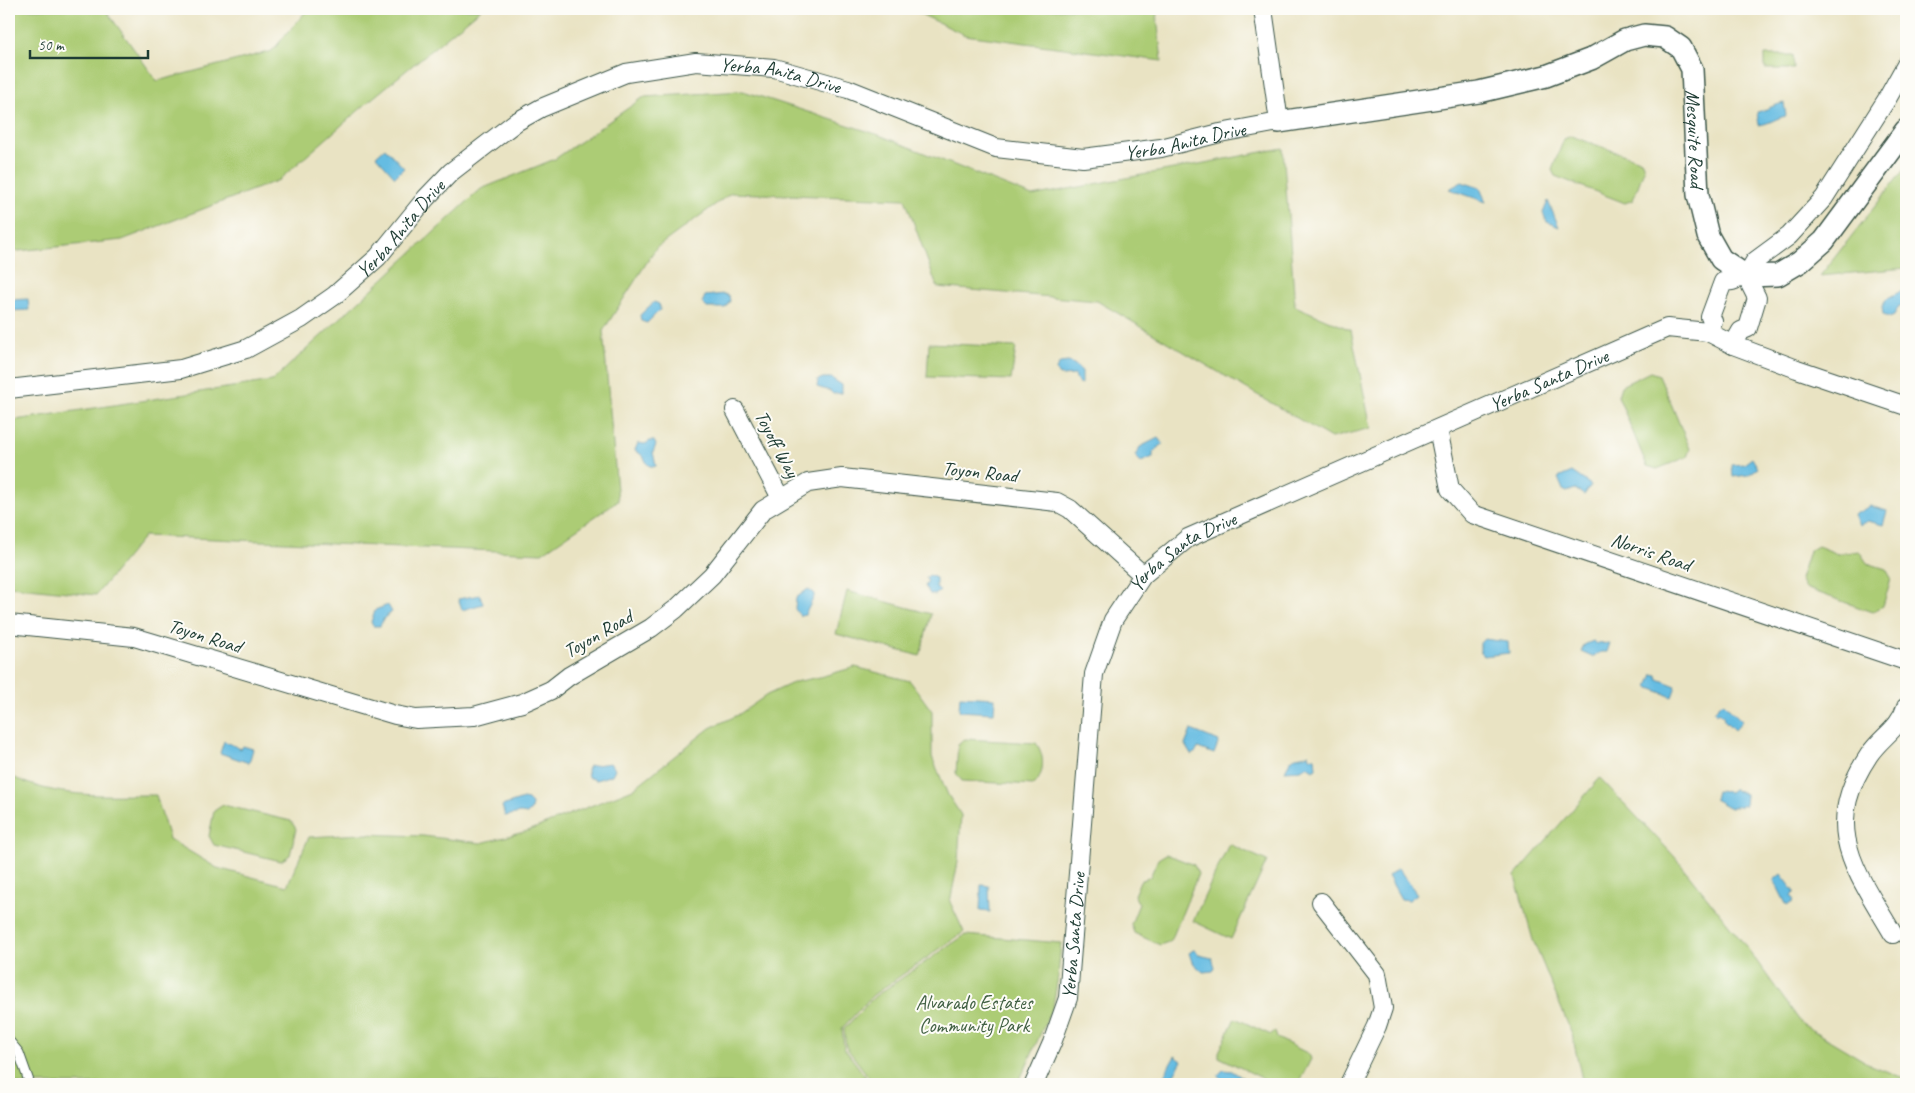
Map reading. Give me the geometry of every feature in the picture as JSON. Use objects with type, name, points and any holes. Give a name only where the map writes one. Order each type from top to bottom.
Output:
[{"type":"street","points":[[1263,9],[1279,122]]},
{"type":"street","name":"Mesquite Road","points":[[1625,40],[1644,35],[1666,37],[1681,48],[1692,69],[1698,195],[1704,220],[1708,236],[1721,259],[1743,281]]},
{"type":"street","name":"Yerba Anita Drive","points":[[9,388],[181,369],[246,349],[301,319],[334,296],[378,257],[426,198],[451,172],[516,122],[541,108],[626,73],[696,62],[774,68],[848,89],[996,148],[1083,158],[1161,148],[1220,133],[1279,122],[1479,92],[1546,76],[1591,60],[1625,40]]},
{"type":"street","points":[[1737,338],[1743,281],[1755,261],[1789,236],[1824,198],[1906,66]]},
{"type":"street","points":[[1906,130],[1824,241],[1800,262],[1778,275],[1743,281],[1722,282],[1710,317],[1710,327],[1906,406]]},
{"type":"street","name":"Yerba Santa Drive","points":[[1034,1084],[1052,1043],[1068,998],[1094,674],[1113,620],[1144,575],[1188,538],[1667,328],[1710,327]]},
{"type":"street","name":"Toyoff Way","points":[[735,410],[781,498]]},
{"type":"street","name":"Norris Road","points":[[1438,429],[1450,489],[1472,514],[1906,661]]},
{"type":"street","name":"Toyon Road","points":[[9,624],[134,638],[395,715],[416,718],[474,716],[522,703],[551,690],[569,676],[651,628],[676,610],[712,575],[763,510],[808,483],[842,478],[1057,502],[1070,508],[1144,575]]},
{"type":"street","points":[[1893,934],[1853,866],[1845,838],[1845,813],[1849,790],[1869,754],[1893,729],[1906,707]]},
{"type":"street","points":[[1321,902],[1377,974],[1383,1008],[1377,1026],[1349,1084]]},
{"type":"lane","points":[[9,1041],[19,1053],[30,1084]]},
{"type":"green space","points":[[9,9],[105,9],[157,81],[272,51],[308,9],[481,9],[374,97],[279,180],[122,240],[9,252]]},
{"type":"green space","points":[[910,9],[1156,9],[1162,61],[965,35]]},
{"type":"green space","points":[[1765,55],[1793,55],[1794,69],[1765,69]]},
{"type":"green space","points":[[743,91],[879,135],[1032,196],[1283,148],[1295,306],[1351,330],[1371,428],[1331,438],[1097,301],[937,287],[905,199],[731,193],[656,248],[603,331],[618,501],[542,553],[144,536],[96,595],[9,586],[9,421],[272,381],[481,189],[555,159],[644,97]]},
{"type":"green space","points":[[1571,136],[1642,161],[1644,170],[1633,200],[1625,203],[1555,176],[1552,170],[1564,139]]},
{"type":"green space","points":[[1906,167],[1906,268],[1820,276]]},
{"type":"green space","points":[[929,343],[1016,347],[1011,380],[927,377]]},
{"type":"green space","points":[[1650,372],[1659,375],[1690,449],[1687,457],[1657,469],[1647,466],[1618,396],[1621,386]]},
{"type":"green space","points":[[1818,546],[1838,554],[1859,551],[1867,563],[1886,569],[1891,578],[1883,606],[1872,612],[1805,588],[1800,579],[1809,551]]},
{"type":"green space","points":[[847,591],[931,614],[920,656],[836,634]]},
{"type":"green space","points":[[855,667],[910,681],[932,711],[932,757],[948,795],[961,815],[958,862],[950,902],[964,932],[873,995],[842,1028],[844,1048],[871,1084],[9,1084],[9,775],[26,783],[62,792],[99,795],[156,795],[169,839],[217,868],[287,886],[309,837],[362,834],[423,836],[481,843],[528,831],[633,789],[710,728],[738,715],[767,695],[795,682]]},
{"type":"green space","points":[[965,739],[1036,743],[1042,759],[1042,770],[1038,781],[1034,785],[962,781],[956,773],[958,745]]},
{"type":"green space","points":[[1600,778],[1674,856],[1745,945],[1802,1024],[1871,1065],[1906,1079],[1906,1084],[1583,1084],[1572,1034],[1533,940],[1515,876]]},
{"type":"green space","points":[[223,805],[291,821],[296,829],[290,855],[281,861],[214,845],[209,836],[214,811]]},
{"type":"green space","points":[[1229,844],[1267,861],[1231,939],[1193,921]]},
{"type":"green space","points":[[1166,854],[1194,865],[1198,874],[1171,941],[1160,945],[1134,933],[1131,924],[1139,904],[1134,895],[1140,881],[1150,877],[1158,859]]},
{"type":"green space","name":"Alvarado Estates Community Park","points":[[965,935],[1061,943],[1053,1006],[1018,1084],[874,1084],[846,1047],[844,1029],[874,997]]},
{"type":"green space","points":[[1235,1018],[1271,1035],[1275,1032],[1277,1038],[1309,1054],[1311,1059],[1298,1084],[1274,1084],[1219,1057],[1219,1052]]},
{"type":"water","points":[[1784,103],[1786,116],[1759,125],[1757,112]]},
{"type":"water","points":[[385,148],[404,168],[395,177],[376,156]]},
{"type":"water","points":[[1462,182],[1480,188],[1486,202],[1449,189]]},
{"type":"water","points":[[1548,201],[1559,227],[1547,222],[1543,213]]},
{"type":"water","points":[[1901,291],[1905,293],[1905,304],[1899,306],[1894,315],[1889,317],[1883,315],[1882,306],[1888,298]]},
{"type":"water","points":[[724,294],[729,296],[730,301],[725,308],[707,308],[702,303],[705,296]]},
{"type":"water","points":[[28,299],[29,310],[9,311],[9,300]]},
{"type":"water","points":[[654,302],[659,304],[660,310],[647,323],[641,321],[640,315]]},
{"type":"water","points":[[1068,362],[1074,364],[1082,371],[1082,384],[1078,383],[1075,375],[1062,376],[1058,374],[1056,369],[1060,363]]},
{"type":"water","points":[[831,378],[842,385],[842,393],[833,394],[830,391],[817,387],[818,380]]},
{"type":"water","points":[[1158,438],[1163,444],[1153,452],[1153,457],[1141,462],[1135,456],[1140,447]]},
{"type":"water","points":[[654,441],[656,445],[653,452],[656,466],[653,467],[648,465],[643,456],[635,450],[638,443],[645,444]]},
{"type":"water","points":[[1752,458],[1758,468],[1748,475],[1733,477],[1732,465],[1744,464]]},
{"type":"water","points":[[1572,472],[1591,485],[1584,495],[1575,489],[1567,492],[1563,490],[1558,478]]},
{"type":"water","points":[[1870,506],[1887,511],[1883,525],[1868,521],[1859,525],[1854,515]]},
{"type":"water","points":[[929,575],[936,578],[936,587],[940,591],[935,595],[930,594],[925,586],[928,582],[926,578]]},
{"type":"water","points":[[808,589],[814,594],[814,597],[805,615],[800,616],[795,609],[796,598]]},
{"type":"water","points":[[480,595],[483,604],[462,610],[458,599]]},
{"type":"water","points":[[388,605],[392,612],[384,618],[380,626],[373,626],[371,622],[375,610]]},
{"type":"water","points":[[1484,639],[1508,642],[1509,653],[1484,656],[1480,652],[1480,643]]},
{"type":"water","points":[[1593,641],[1597,644],[1610,643],[1607,652],[1601,652],[1592,657],[1581,652],[1584,645]]},
{"type":"water","points":[[1653,674],[1657,675],[1658,679],[1676,686],[1672,697],[1648,687]]},
{"type":"water","points":[[960,696],[995,698],[994,713],[959,711]]},
{"type":"water","points":[[1723,702],[1742,721],[1734,730],[1719,712],[1717,714],[1714,711]]},
{"type":"water","points":[[1191,730],[1219,741],[1214,754],[1198,748],[1191,755],[1185,745]]},
{"type":"water","points":[[224,741],[241,749],[243,746],[253,749],[249,763],[220,753]]},
{"type":"water","points":[[1309,754],[1310,757],[1315,758],[1316,768],[1313,770],[1307,766],[1301,770],[1285,771],[1292,759]]},
{"type":"water","points":[[610,763],[615,769],[612,775],[596,780],[588,777],[587,770],[589,766]]},
{"type":"water","points":[[1733,789],[1746,795],[1745,805],[1730,808],[1714,799],[1716,791],[1729,792]]},
{"type":"water","points":[[523,799],[528,800],[532,804],[531,810],[527,814],[520,813],[505,816],[502,806]]},
{"type":"water","points":[[1398,868],[1417,894],[1409,900],[1401,899],[1388,876]]},
{"type":"water","points":[[1781,874],[1795,892],[1791,896],[1794,901],[1787,906],[1774,880]]},
{"type":"water","points":[[981,885],[989,886],[990,912],[980,911]]},
{"type":"water","points":[[1195,949],[1199,955],[1212,958],[1215,967],[1213,971],[1203,972],[1192,962],[1189,953]]},
{"type":"water","points":[[1175,1056],[1182,1061],[1168,1084],[1159,1084]]},
{"type":"water","points":[[1223,1070],[1232,1071],[1243,1078],[1239,1084],[1226,1083],[1218,1075]]}]
